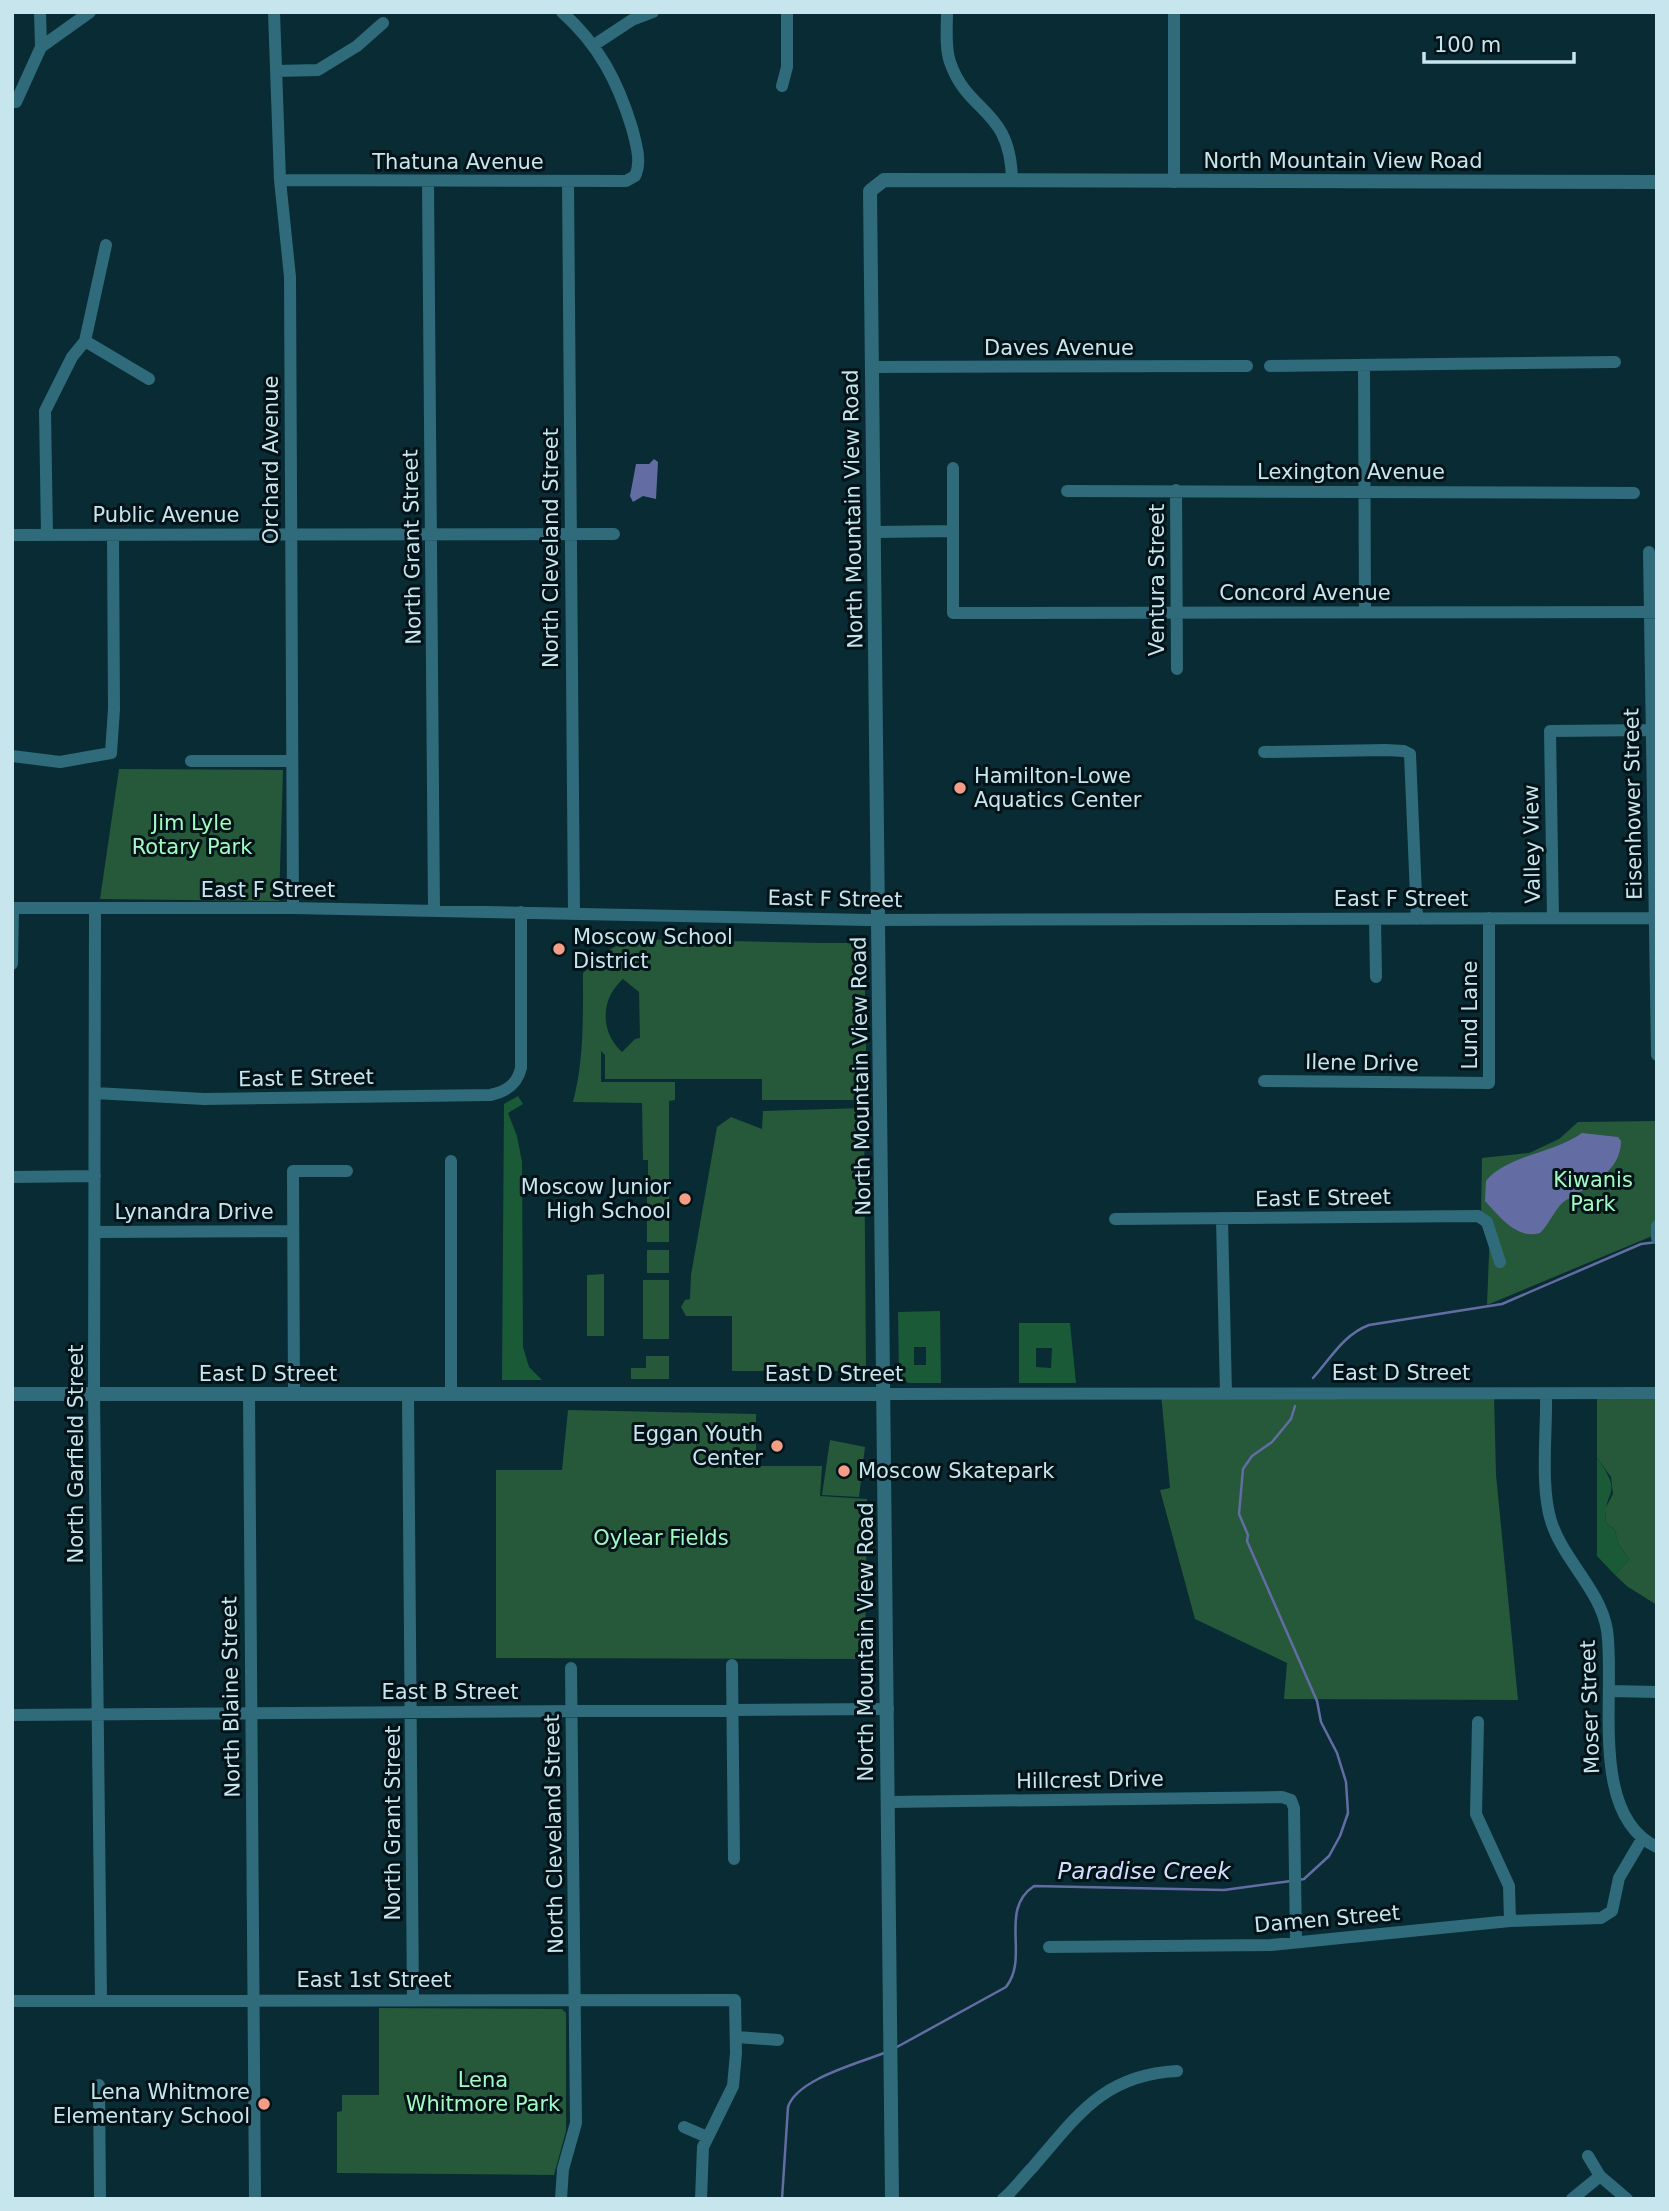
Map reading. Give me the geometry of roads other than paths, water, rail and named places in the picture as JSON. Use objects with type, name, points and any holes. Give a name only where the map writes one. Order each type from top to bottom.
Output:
[{"type":"street","points":[[16,103],[41,47],[40,12]]},
{"type":"street","points":[[41,47],[90,12]]},
{"type":"street","name":"Orchard Avenue","points":[[274,12],[280,180],[290,277],[293,908]]},
{"type":"street","points":[[562,12],[594,45],[624,25],[653,12]]},
{"type":"street","points":[[782,86],[787,67],[787,12]]},
{"type":"street","points":[[947,12],[949,61],[965,87],[1000,126],[1007,141],[1012,181]]},
{"type":"street","points":[[1174,12],[1174,182]]},
{"type":"street","points":[[276,71],[318,70],[356,46],[383,23]]},
{"type":"street","name":"Thatuna Avenue","points":[[280,180],[626,181],[635,176],[638,159],[622,94],[594,45]]},
{"type":"street","name":"North Mountain View Road","points":[[892,2199],[886,1394],[876,532],[868,202],[870,191],[884,180],[1657,182]]},
{"type":"street","name":"North Grant Street","points":[[428,182],[435,911]]},
{"type":"street","name":"North Cleveland Street","points":[[568,182],[574,914]]},
{"type":"street","points":[[47,535],[45,411],[72,357],[85,341],[106,245]]},
{"type":"street","points":[[85,341],[149,379]]},
{"type":"street","points":[[1270,366],[1615,362]]},
{"type":"street","name":"Daves Avenue","points":[[871,368],[1247,366]]},
{"type":"street","points":[[1364,366],[1365,612]]},
{"type":"street","points":[[876,532],[953,531],[953,468]]},
{"type":"street","name":"Ventura Street","points":[[1176,490],[1177,669]]},
{"type":"street","name":"Lexington Avenue","points":[[1067,491],[1634,493]]},
{"type":"street","name":"Concord Avenue","points":[[953,531],[953,613],[1653,612]]},
{"type":"street","name":"Public Avenue","points":[[12,535],[614,534]]},
{"type":"street","points":[[12,756],[60,762],[111,753],[114,715],[113,535]]},
{"type":"street","name":"Eisenhower Street","points":[[1649,552],[1653,612],[1651,730],[1657,1055]]},
{"type":"street","name":"Valley View","points":[[1553,918],[1550,731],[1651,730]]},
{"type":"street","points":[[1264,752],[1404,751],[1412,760],[1417,919]]},
{"type":"street","points":[[191,761],[292,761]]},
{"type":"street","points":[[12,908],[12,964]]},
{"type":"street","name":"East F Street","points":[[12,908],[293,908],[880,920],[1656,918]]},
{"type":"street","name":"North Garfield Street","points":[[95,909],[94,1394],[101,1999]]},
{"type":"street","name":"East E Street","points":[[95,1094],[204,1099],[490,1095],[504,1092],[514,1084],[521,1068],[521,912]]},
{"type":"street","name":"Lund Lane","points":[[1459,1083],[1489,1083],[1489,918]]},
{"type":"street","points":[[1375,919],[1376,976]]},
{"type":"street","name":"Ilene Drive","points":[[1264,1081],[1459,1083]]},
{"type":"street","points":[[450,1394],[451,1161]]},
{"type":"street","points":[[294,1395],[293,1171],[346,1171]]},
{"type":"street","points":[[12,1177],[95,1176]]},
{"type":"street","name":"East E Street","points":[[1115,1219],[1478,1216],[1487,1222],[1500,1262]]},
{"type":"street","points":[[1222,1219],[1226,1394]]},
{"type":"street","points":[[1657,1226],[1657,1236]]},
{"type":"street","name":"Lynandra Drive","points":[[94,1232],[293,1231]]},
{"type":"street","points":[[1657,1386],[1657,1392]]},
{"type":"street","name":"East D Street","points":[[12,1394],[1657,1392]]},
{"type":"street","name":"Moser Street","points":[[1546,1394],[1548,1500],[1551,1522],[1602,1613],[1607,1629],[1614,1790],[1625,1816],[1642,1839],[1657,1847]]},
{"type":"street","name":"North Blaine Street","points":[[249,1395],[249,1713],[255,2199]]},
{"type":"street","name":"North Grant Street","points":[[408,1395],[413,2000]]},
{"type":"street","points":[[732,1665],[734,1859]]},
{"type":"street","name":"North Cleveland Street","points":[[562,2199],[563,2169],[576,2123],[570,1668]]},
{"type":"street","points":[[1610,1691],[1657,1692]]},
{"type":"street","name":"East B Street","points":[[12,1715],[888,1709]]},
{"type":"street","points":[[1478,1722],[1476,1814],[1510,1886],[1510,1920]]},
{"type":"street","name":"Hillcrest Drive","points":[[888,1802],[1282,1797],[1292,1800],[1296,1941]]},
{"type":"street","name":"Damen Street","points":[[1049,1947],[1271,1945],[1510,1920],[1608,1916],[1612,1912],[1624,1866],[1642,1839]]},
{"type":"street","name":"East 1st Street","points":[[12,2001],[735,2000],[737,2037]]},
{"type":"street","points":[[701,2199],[700,2162],[707,2137],[731,2095],[737,2037],[778,2040]]},
{"type":"street","points":[[1003,2199],[1080,2113],[1111,2087],[1148,2073],[1177,2071]]},
{"type":"street","points":[[99,2085],[100,2199]]},
{"type":"street","points":[[684,2127],[707,2137]]},
{"type":"street","points":[[1588,2156],[1600,2176],[1626,2199]]},
{"type":"street","points":[[1572,2199],[1600,2176]]},
{"type":"water","points":[[654,459],[658,462],[656,499],[643,496],[633,502],[630,496],[636,464],[649,464]]},
{"type":"water","points":[[1582,1133],[1618,1137],[1621,1141],[1620,1152],[1610,1169],[1586,1189],[1564,1202],[1540,1233],[1516,1230],[1502,1220],[1485,1201],[1486,1181],[1495,1172]]},
{"type":"waterway","name":"Paradise Creek","points":[[1313,1378],[1345,1341],[1369,1325],[1502,1304],[1641,1244],[1657,1242]]},
{"type":"waterway","name":"Paradise Creek","points":[[1295,1406],[1291,1419],[1272,1442],[1252,1456],[1243,1469],[1239,1514],[1248,1535],[1247,1541],[1317,1701],[1321,1722],[1337,1753],[1346,1782],[1348,1813],[1340,1836],[1329,1856],[1304,1879],[1298,1880]]},
{"type":"waterway","name":"Paradise Creek","points":[[897,2047],[1006,1987],[1013,1975],[1015,1962],[1018,1908],[1023,1896],[1034,1886],[1224,1890],[1291,1881]]},
{"type":"waterway","name":"Paradise Creek","points":[[782,2199],[788,2107],[794,2097],[803,2088],[829,2074],[884,2053]]},
{"type":"place","name":"Hamilton-Lowe Aquatics Center","points":[[960,788]]},
{"type":"place","name":"Moscow School District","points":[[559,949]]},
{"type":"place","name":"Moscow Junior High School","points":[[685,1199]]},
{"type":"place","name":"Eggan Youth Center","points":[[777,1446]]},
{"type":"place","name":"Moscow Skatepark","points":[[844,1471]]},
{"type":"place","name":"Lena Whitmore Elementary School","points":[[264,2104]]},
{"type":"park label","name":"Jim Lyle Rotary Park","points":[[192,835]]},
{"type":"park label","name":"Kiwanis Park","points":[[1593,1192]]},
{"type":"park label","name":"Oylear Fields","points":[[661,1538]]},
{"type":"park label","name":"Lena Whitmore Park","points":[[483,2092]]}]
